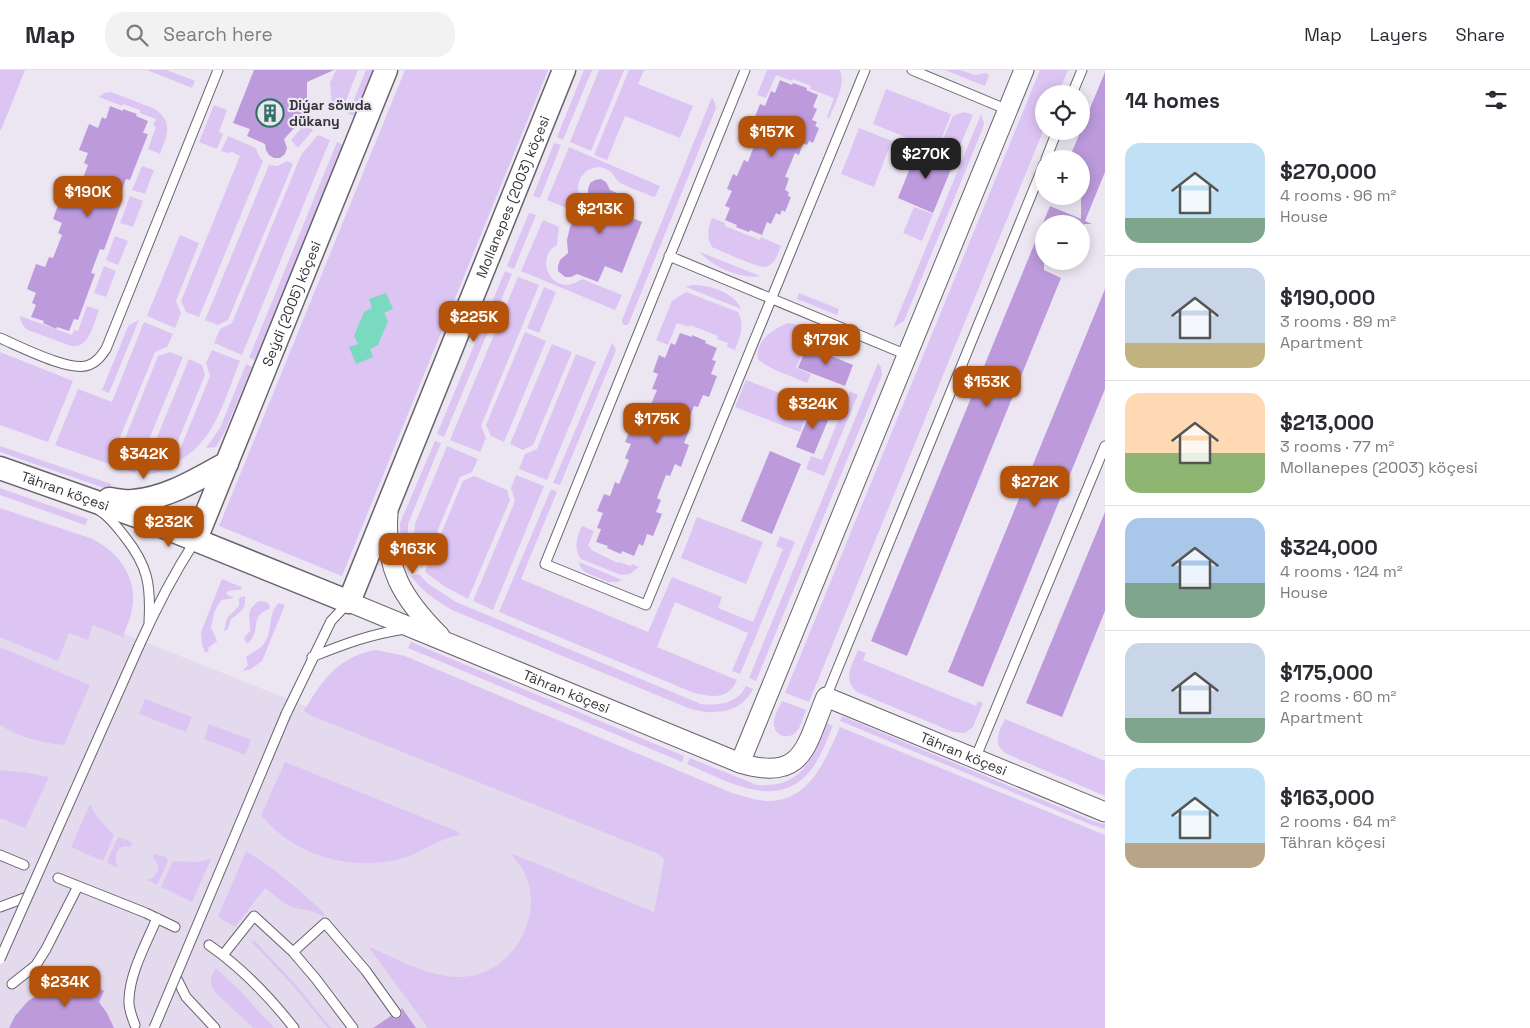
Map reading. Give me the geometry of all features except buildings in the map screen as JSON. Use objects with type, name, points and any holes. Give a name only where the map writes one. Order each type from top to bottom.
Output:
[{"type":"street","name":"Seýdi (2005) köçesi","points":[[196,539],[386,70]]},
{"type":"street","name":"Mollanepes (2003) köçesi","points":[[349,602],[564,70]]},
{"type":"street","points":[[740,763],[1024,70]]},
{"type":"street","points":[[60,489],[107,499],[132,501],[166,495],[227,463]]},
{"type":"street","name":"Tähran köçesi","points":[[0,468],[196,539],[740,763],[764,769],[782,768],[791,764],[805,748],[826,697],[1101,811]]},
{"type":"street","points":[[389,504],[387,530],[389,556],[399,586],[427,622],[447,642]]},
{"type":"lane","points":[[0,338],[72,366],[87,366],[97,361],[106,349],[217,72],[207,70]]},
{"type":"lane","points":[[745,70],[545,564],[646,605],[865,70]]},
{"type":"lane","points":[[912,70],[1008,110]]},
{"type":"lane","points":[[1076,85],[1082,70]]},
{"type":"lane","points":[[826,697],[1035,186]]},
{"type":"lane","points":[[669,256],[907,355]]},
{"type":"lane","points":[[975,759],[1105,446]]},
{"type":"lane","points":[[60,489],[104,514],[136,550],[148,579],[150,599],[149,622]]},
{"type":"lane","points":[[0,959],[149,622],[196,539]]},
{"type":"lane","points":[[154,1028],[286,714],[312,657],[331,620],[349,602]]},
{"type":"lane","points":[[312,657],[362,637],[380,632],[413,628]]},
{"type":"lane","points":[[0,854],[21,864],[0,863]]},
{"type":"lane","points":[[58,878],[175,927]]},
{"type":"lane","points":[[12,984],[36,965],[78,886]]},
{"type":"lane","points":[[0,908],[27,897]]},
{"type":"lane","points":[[223,955],[254,916],[294,952],[353,1028]]},
{"type":"lane","points":[[135,1025],[130,1011],[129,999],[133,976],[157,918]]},
{"type":"lane","points":[[294,952],[325,923],[366,971],[396,1013]]},
{"type":"lane","points":[[209,945],[237,966],[261,989],[294,1028]]},
{"type":"lane","points":[[176,977],[186,997],[215,1028]]},
{"type":"shaded area","points":[[0,70],[25,70],[1,130],[0,130]]},
{"type":"shaded area","points":[[147,70],[167,70],[195,81],[192,88]]},
{"type":"shaded area","points":[[336,70],[358,70],[342,111],[332,107],[330,83]]},
{"type":"shaded area","points":[[366,70],[373,70],[355,116],[348,114]]},
{"type":"shaded area","points":[[405,70],[548,70],[342,576],[219,526]]},
{"type":"shaded area","points":[[584,70],[592,70],[563,140],[557,137]]},
{"type":"shaded area","points":[[599,70],[624,70],[591,151],[570,142]]},
{"type":"shaded area","points":[[629,70],[644,70],[638,84],[693,106],[680,138],[625,116],[607,160],[594,155]]},
{"type":"shaded area","points":[[767,70],[840,70],[841,88],[829,118],[827,117],[834,98],[810,89],[811,86],[793,79],[792,81],[776,75],[766,98],[757,95]]},
{"type":"shaded area","points":[[945,70],[960,70],[975,75],[986,73],[989,75],[985,86]]},
{"type":"shaded area","points":[[1040,70],[1068,70],[1062,85],[1035,85],[1035,140],[1039,140],[809,702],[785,693]]},
{"type":"shaded area","points":[[886,89],[951,114],[937,150],[873,124]]},
{"type":"shaded area","points":[[111,92],[155,109],[165,119],[167,135],[160,154],[148,149],[156,127],[153,125],[156,119],[140,113],[140,110],[123,104],[122,106],[99,97],[104,93]]},
{"type":"shaded area","points":[[712,97],[716,108],[629,323],[624,325],[622,320]]},
{"type":"shaded area","points":[[214,105],[227,110],[219,132],[223,134],[217,149],[199,142]]},
{"type":"shaded area","points":[[964,112],[973,115],[956,155],[939,148],[953,116]]},
{"type":"shaded area","points":[[981,114],[984,123],[983,128],[904,321],[893,328]]},
{"type":"shaded area","points":[[304,125],[313,130],[298,148],[291,140]]},
{"type":"shaded area","points":[[859,128],[892,141],[874,187],[841,174]]},
{"type":"shaded area","points":[[318,135],[330,140],[242,355],[214,343],[220,329],[232,323],[301,155]]},
{"type":"shaded area","points":[[228,136],[256,148],[263,161],[199,317],[186,312],[181,301],[240,156],[232,152],[221,151]]},
{"type":"shaded area","points":[[337,142],[343,145],[255,360],[249,358]]},
{"type":"shaded area","points":[[554,143],[561,145],[540,198],[533,196]]},
{"type":"shaded area","points":[[569,147],[660,186],[655,197],[621,183],[611,172],[600,167],[589,170],[581,177],[578,188],[579,194],[567,208],[547,200]]},
{"type":"shaded area","points":[[287,161],[293,164],[228,320],[218,325],[205,320],[269,165],[277,166]]},
{"type":"shaded area","points":[[142,166],[154,170],[145,194],[132,190]]},
{"type":"shaded area","points":[[130,196],[143,201],[133,227],[120,223]]},
{"type":"shaded area","points":[[914,207],[933,214],[922,241],[903,233]]},
{"type":"shaded area","points":[[529,213],[536,215],[514,269],[507,266]]},
{"type":"shaded area","points":[[712,218],[725,223],[725,226],[760,240],[761,237],[781,246],[776,259],[768,266],[761,267],[712,247],[708,232]]},
{"type":"shaded area","points":[[543,220],[559,227],[557,245],[547,257],[546,264],[551,277],[557,282],[564,284],[572,284],[582,279],[622,295],[615,310],[521,271]]},
{"type":"shaded area","points":[[180,235],[199,243],[176,301],[181,313],[175,328],[147,316]]},
{"type":"shaded area","points":[[115,236],[128,241],[118,265],[106,260]]},
{"type":"shaded area","points":[[700,252],[760,276],[745,276],[727,271],[711,262]]},
{"type":"shaded area","points":[[104,266],[116,271],[106,297],[94,293]]},
{"type":"shaded area","points":[[505,271],[512,274],[444,437],[437,434]]},
{"type":"shaded area","points":[[518,277],[539,285],[481,426],[486,438],[480,452],[450,440]]},
{"type":"shaded area","points":[[691,285],[720,290],[733,298],[741,309],[686,287]]},
{"type":"shaded area","points":[[544,287],[556,292],[539,333],[527,328]]},
{"type":"shaded area","points":[[686,292],[738,312],[741,326],[735,350],[727,347],[728,343],[717,339],[718,336],[690,325],[689,327],[677,323],[668,345],[656,340],[672,301]]},
{"type":"shaded area","points":[[386,293],[393,309],[384,313],[388,321],[378,345],[370,349],[373,357],[356,364],[349,347],[358,344],[354,336],[364,312],[372,308],[369,299]]},
{"type":"shaded area","points":[[799,293],[839,309],[837,315],[797,299]]},
{"type":"shaded area","points":[[87,306],[99,310],[87,340],[77,346],[71,346],[28,330],[22,324],[20,316],[72,335],[74,330],[78,331]]},
{"type":"shaded area","points":[[139,320],[109,393],[102,390],[129,325]]},
{"type":"shaded area","points":[[144,322],[173,334],[167,347],[155,352],[109,464],[55,445],[78,389],[112,402]]},
{"type":"shaded area","points":[[788,323],[808,328],[805,334],[818,339],[815,347],[806,344],[796,368],[811,374],[807,383],[773,369],[758,360],[759,347],[766,337],[771,332]]},
{"type":"shaded area","points":[[525,332],[546,341],[504,442],[491,436],[486,425]]},
{"type":"shaded area","points":[[612,343],[616,349],[615,353],[560,485],[553,483]]},
{"type":"shaded area","points":[[552,344],[572,352],[533,445],[523,450],[510,444]]},
{"type":"shaded area","points":[[212,350],[240,361],[220,412],[210,431],[194,450],[174,464],[210,376],[206,363]]},
{"type":"shaded area","points":[[0,352],[73,381],[48,442],[0,425]]},
{"type":"shaded area","points":[[170,352],[183,357],[135,473],[114,466],[158,356]]},
{"type":"shaded area","points":[[576,354],[596,362],[547,480],[519,469],[525,454],[537,449]]},
{"type":"shaded area","points":[[189,359],[202,365],[205,375],[166,470],[152,474],[142,474]]},
{"type":"shaded area","points":[[878,363],[881,367],[882,375],[756,681],[749,678]]},
{"type":"shaded area","points":[[246,364],[252,367],[225,431],[216,447],[206,448],[220,428]]},
{"type":"shaded area","points":[[746,380],[810,405],[800,432],[735,407]]},
{"type":"shaded area","points":[[850,391],[858,395],[824,476],[806,469],[811,456],[822,460]]},
{"type":"shaded area","points":[[435,441],[441,443],[408,524],[408,549],[415,569],[408,571],[401,550],[400,523]]},
{"type":"shaded area","points":[[0,446],[111,484],[110,490],[0,452]]},
{"type":"shaded area","points":[[447,446],[478,459],[472,472],[460,477],[422,568],[415,546],[415,524]]},
{"type":"shaded area","points":[[516,475],[544,486],[493,610],[473,601],[515,501],[511,488]]},
{"type":"shaded area","points":[[474,476],[507,490],[510,500],[468,599],[444,586],[425,572],[463,481]]},
{"type":"shaded area","points":[[0,488],[88,519],[85,525],[0,495]]},
{"type":"shaded area","points":[[551,489],[557,492],[521,579],[648,632],[672,577],[722,597],[718,608],[753,622],[783,549],[776,546],[780,536],[795,542],[740,674],[732,671],[748,633],[675,602],[657,647],[737,680],[729,691],[719,696],[694,693],[499,612]]},
{"type":"shaded area","points":[[0,508],[90,538],[108,549],[115,556],[127,573],[133,592],[132,612],[123,637],[93,625],[88,640],[69,633],[58,661],[0,637]]},
{"type":"shaded area","points":[[697,517],[763,542],[746,584],[681,558]]},
{"type":"shaded area","points":[[582,526],[594,531],[588,546],[591,550],[618,563],[631,566],[632,564],[639,567],[630,574],[621,575],[581,559],[576,547],[577,538]]},
{"type":"shaded area","points":[[579,562],[622,580],[608,582],[585,572]]},
{"type":"shaded area","points":[[419,574],[427,583],[456,602],[701,704],[721,704],[733,700],[743,692],[746,686],[753,689],[741,704],[725,711],[706,712],[688,708],[452,610],[429,595],[411,576]]},
{"type":"shaded area","points":[[222,579],[242,589],[227,592],[226,594],[234,598],[222,600],[219,603],[214,613],[211,627],[217,641],[205,653],[201,632]]},
{"type":"shaded area","points":[[0,584],[651,844],[749,965],[728,1028],[0,1028]]},
{"type":"shaded area","points":[[245,596],[245,604],[242,610],[231,619],[228,629],[224,631],[227,618],[239,606],[239,598]]},
{"type":"shaded area","points":[[259,601],[267,602],[270,606],[269,609],[259,616],[252,639],[247,644],[244,638],[250,631],[250,611]]},
{"type":"shaded area","points":[[279,603],[285,605],[262,661],[251,669],[242,671],[248,665],[246,657],[266,641],[273,612]]},
{"type":"shaded area","points":[[411,642],[684,756],[682,762],[408,648]]},
{"type":"shaded area","points":[[0,647],[90,685],[64,745],[30,739],[0,725]]},
{"type":"shaded area","points":[[376,650],[405,656],[732,793],[749,798],[766,801],[781,799],[805,787],[822,765],[840,727],[1105,835],[1105,1028],[428,1028],[368,946],[426,971],[462,977],[479,974],[495,967],[508,956],[519,942],[526,927],[530,910],[530,893],[526,876],[513,857],[513,854],[654,912],[664,860],[656,853],[312,716],[304,711],[318,689],[333,671],[352,658]]},
{"type":"shaded area","points":[[858,650],[866,653],[863,660],[976,706],[978,701],[983,703],[973,727],[965,733],[953,732],[857,692],[852,687],[849,677],[851,666]]},
{"type":"shaded area","points":[[145,699],[192,717],[186,732],[139,714]]},
{"type":"shaded area","points":[[782,701],[806,710],[801,725],[793,735],[782,735],[774,727],[775,717]]},
{"type":"shaded area","points":[[842,716],[1093,821],[1105,824],[1105,829],[840,721]]},
{"type":"shaded area","points":[[1005,719],[1105,761],[1105,796],[1003,751],[998,743],[998,734]]},
{"type":"shaded area","points":[[827,723],[833,726],[822,752],[813,767],[800,781],[785,789],[753,790],[736,785],[687,764],[690,758],[757,785],[773,785],[785,782],[803,769],[816,748]]},
{"type":"shaded area","points":[[209,724],[251,740],[245,755],[204,739]]},
{"type":"shaded area","points":[[285,762],[459,832],[460,835],[445,839],[406,857],[381,862],[342,861],[306,850],[289,841],[261,815]]},
{"type":"shaded area","points":[[0,770],[49,777],[25,828],[0,818]]},
{"type":"shaded area","points":[[90,804],[97,817],[114,835],[103,861],[71,847]]},
{"type":"shaded area","points":[[119,837],[133,844],[131,847],[120,848],[117,853],[118,866],[116,867],[107,861]]},
{"type":"shaded area","points":[[246,851],[297,889],[325,914],[323,917],[316,913],[288,905],[265,888],[235,927],[218,917]]},
{"type":"shaded area","points":[[154,854],[166,857],[168,861],[157,885],[147,880],[153,878],[158,869],[158,865],[153,857]]},
{"type":"shaded area","points":[[211,859],[192,902],[161,887],[173,861],[197,862]]},
{"type":"shaded area","points":[[254,940],[297,986],[331,1028],[328,1028],[295,988],[252,942]]},
{"type":"shaded area","points":[[216,968],[274,1028],[253,1028],[219,996],[211,983]]},
{"type":"place","name":"Diýar söwda dükany","points":[[270,113]]}]
